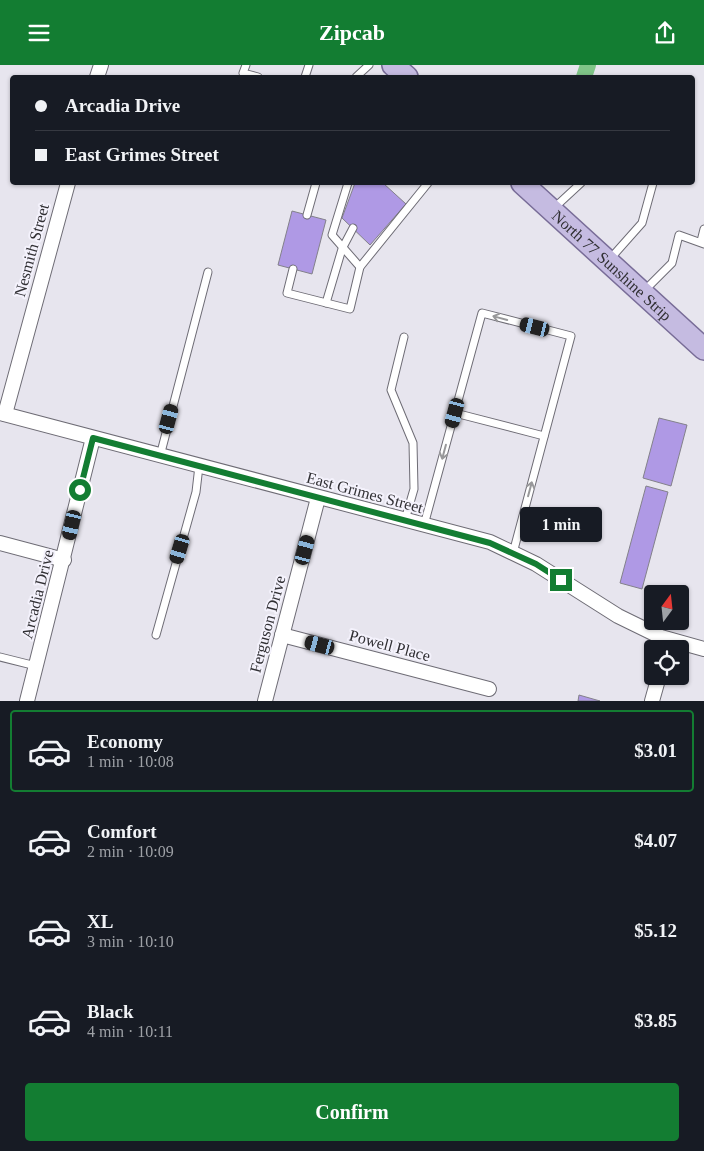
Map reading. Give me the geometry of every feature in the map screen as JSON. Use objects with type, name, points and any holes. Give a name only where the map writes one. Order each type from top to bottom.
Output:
[{"type":"main road","points":[[393,65],[405,75]]},
{"type":"main road","name":"North 77 Sunshine Strip","points":[[524,185],[704,349]]},
{"type":"street","name":"Nesmith Street","points":[[2,414],[67,185]]},
{"type":"street","name":"East Grimes Street","points":[[2,414],[490,543],[536,564],[660,640]]},
{"type":"street","name":"Arcadia Drive","points":[[27,701],[64,560],[93,438]]},
{"type":"street","name":"Ferguson Drive","points":[[265,701],[318,498]]},
{"type":"street","points":[[0,543],[64,560]]},
{"type":"street","name":"Powell Place","points":[[282,635],[489,689]]},
{"type":"street","name":"East Grimes Street","points":[[689,647],[704,649]]},
{"type":"street","points":[[652,701],[656,685]]},
{"type":"lane","points":[[241,75],[246,65]]},
{"type":"lane","points":[[358,75],[369,65]]},
{"type":"lane","points":[[307,215],[315,185]]},
{"type":"lane","points":[[347,185],[332,235],[342,249],[360,267]]},
{"type":"lane","points":[[293,269],[287,293],[350,309],[360,267],[426,185]]},
{"type":"lane","points":[[552,210],[579,185]]},
{"type":"lane","points":[[608,261],[642,223],[652,185]]},
{"type":"lane","points":[[326,303],[342,249],[353,228]]},
{"type":"lane","points":[[643,293],[672,263],[679,235],[702,243],[704,229]]},
{"type":"lane","points":[[160,456],[208,272]]},
{"type":"lane","points":[[424,526],[482,313],[571,336],[513,553]]},
{"type":"lane","points":[[404,337],[391,390],[413,443],[414,489],[405,521]]},
{"type":"lane","points":[[455,413],[544,437]]},
{"type":"lane","points":[[156,635],[196,491],[199,466]]},
{"type":"lane","points":[[0,657],[36,666]]},
{"type":"building","points":[[354,185],[385,185],[406,204],[370,245],[342,218]]},
{"type":"building","points":[[292,211],[326,220],[312,274],[278,265]]},
{"type":"building","points":[[659,418],[687,425],[671,486],[643,478]]},
{"type":"building","points":[[646,486],[668,492],[642,589],[620,583]]},
{"type":"building","points":[[579,695],[600,701],[578,701]]},
{"type":"waterway","points":[[585,75],[588,65]]},
{"type":"route","points":[[80,490],[93,438],[490,543],[536,564],[561,580]]}]
